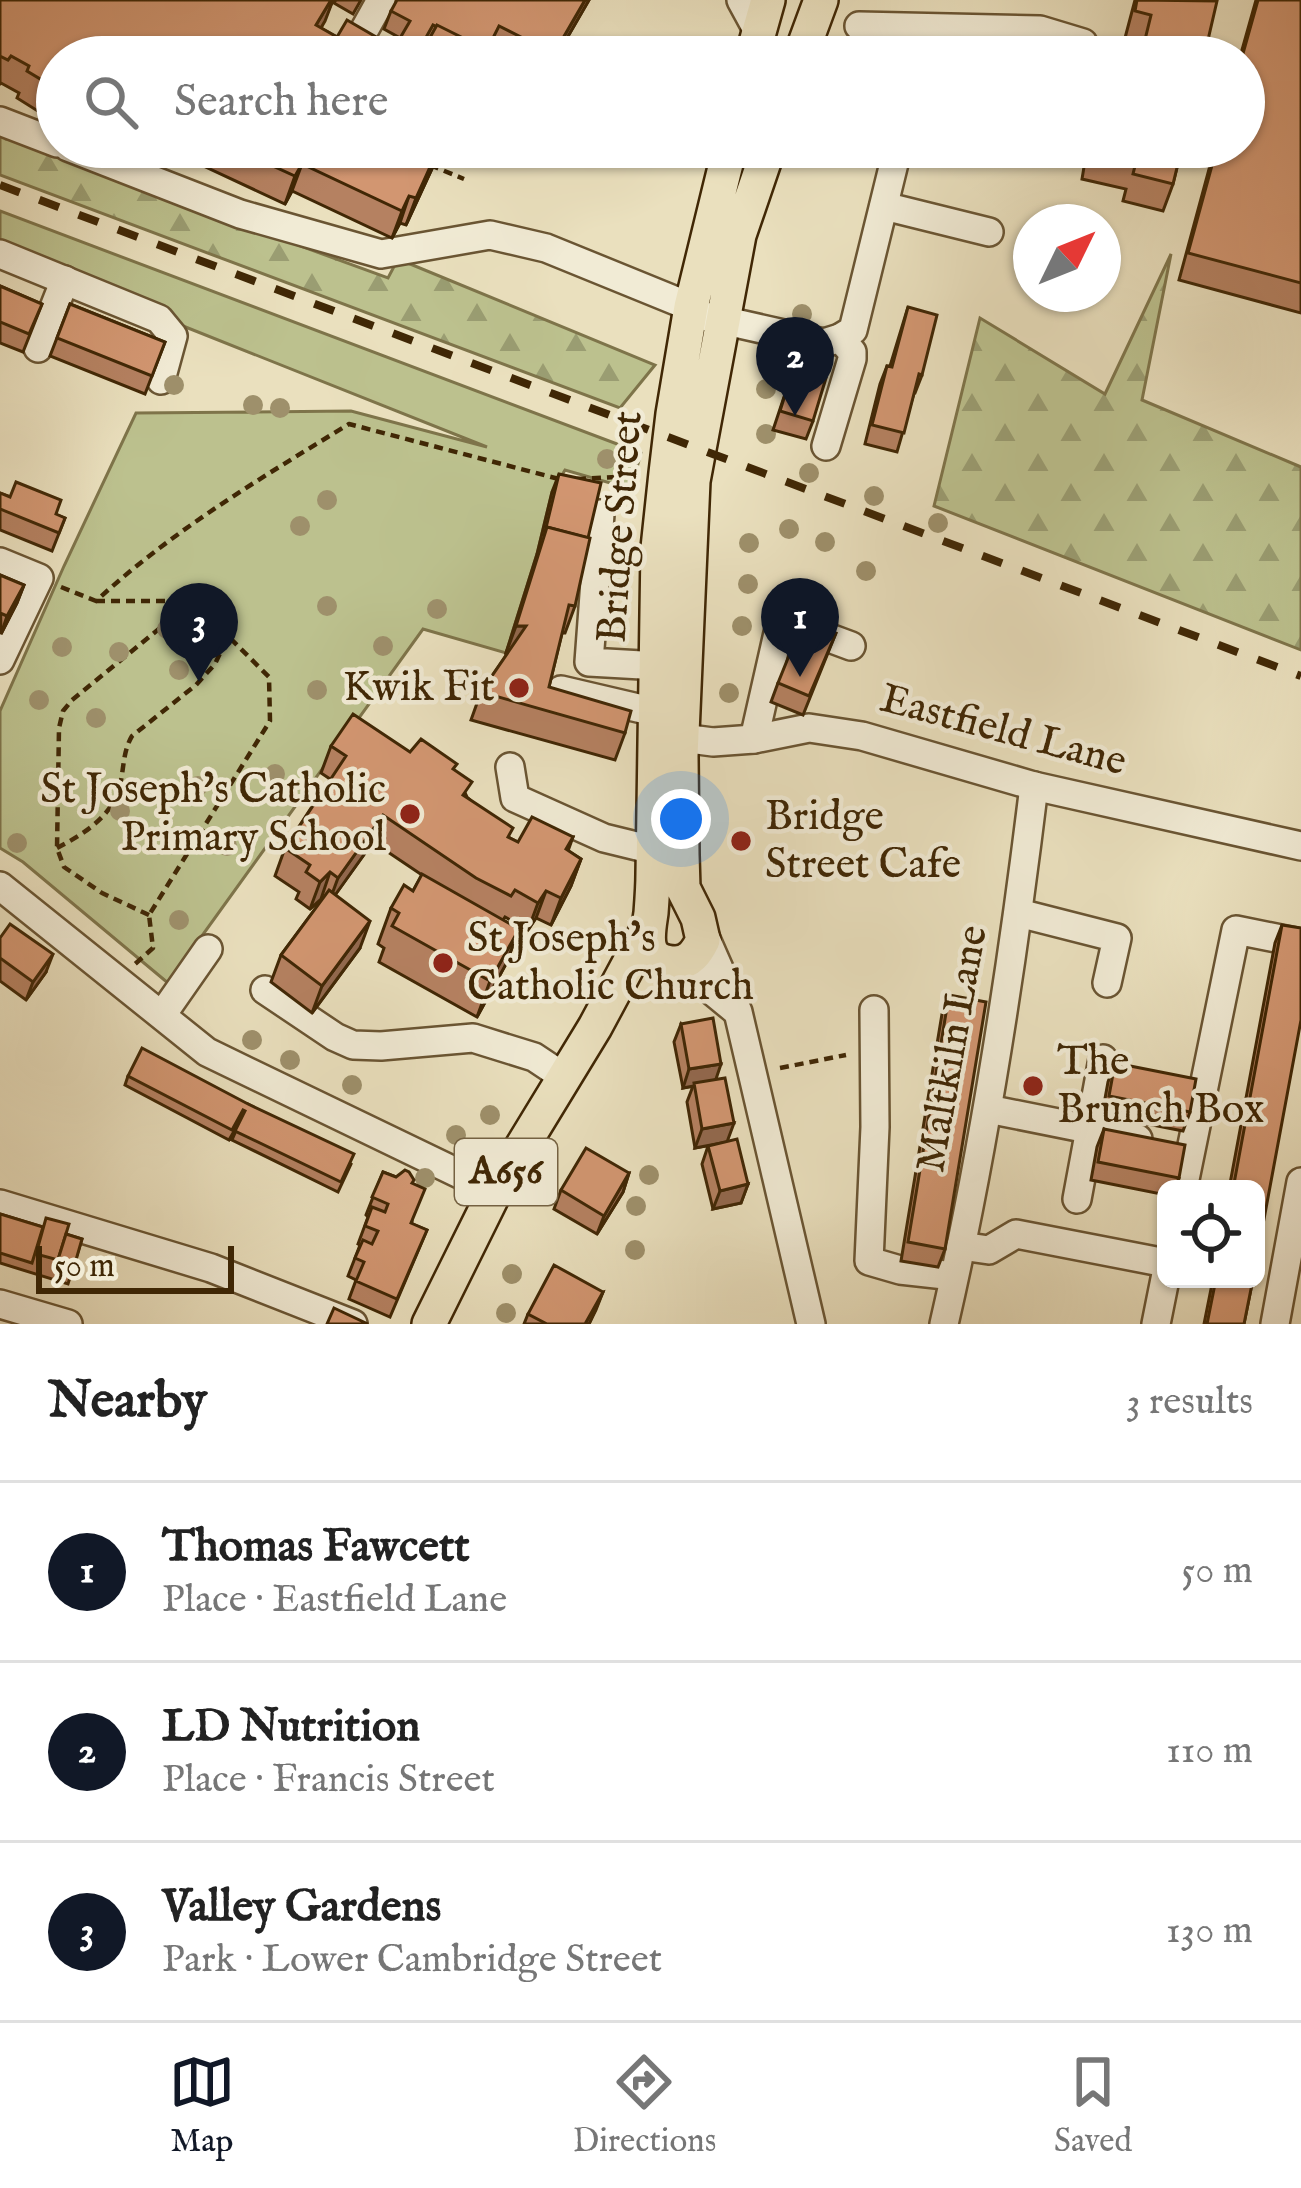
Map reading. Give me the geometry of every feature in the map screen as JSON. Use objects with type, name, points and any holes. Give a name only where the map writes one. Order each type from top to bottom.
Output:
[{"type":"main road","points":[[758,36],[767,0]]},
{"type":"main road","points":[[808,36],[821,0]]},
{"type":"main road","name":"Bridge Street","points":[[698,921],[683,888],[682,738],[658,548],[682,352],[725,168]]},
{"type":"main road","name":"Bridge Street","points":[[648,926],[655,712],[670,666],[693,481],[722,322],[740,235],[763,168]]},
{"type":"main road","points":[[674,962],[650,950],[648,926],[657,912],[673,906],[698,921]]},
{"type":"main road","name":"A656","points":[[595,1027],[674,962],[693,956],[701,945],[698,921]]},
{"type":"main road","name":"A656","points":[[429,1324],[494,1192],[595,1027],[648,926]]},
{"type":"street","points":[[361,36],[381,0]]},
{"type":"street","points":[[741,0],[753,36]]},
{"type":"street","points":[[859,26],[1040,30],[1060,36]]},
{"type":"street","points":[[925,36],[927,28]]},
{"type":"street","points":[[0,121],[36,135]]},
{"type":"street","points":[[122,168],[240,214],[381,254],[490,235],[546,248],[693,296],[702,315],[722,322],[824,343],[853,330],[893,168]]},
{"type":"street","points":[[884,206],[989,232]]},
{"type":"street","points":[[0,254],[159,319],[173,336],[161,380]]},
{"type":"street","points":[[38,348],[64,280]]},
{"type":"street","points":[[682,352],[698,326],[722,322]]},
{"type":"street","points":[[826,446],[852,359],[841,338]]},
{"type":"street","points":[[601,514],[590,662],[670,666]]},
{"type":"street","points":[[0,562],[39,578],[0,660]]},
{"type":"street","points":[[754,739],[781,620],[851,646]]},
{"type":"street","points":[[561,690],[655,712],[682,738],[665,743],[654,766]]},
{"type":"street","name":"Eastfield Lane","points":[[682,738],[754,739],[809,728],[862,736],[1034,786],[1301,846]]},
{"type":"street","points":[[510,767],[515,798],[604,838],[653,850]]},
{"type":"street","name":"Maltkiln Lane","points":[[944,1324],[988,1108],[1034,786]]},
{"type":"street","points":[[0,886],[207,1052],[494,1192]]},
{"type":"street","points":[[1018,913],[1117,938],[1107,983]]},
{"type":"street","points":[[698,921],[738,1012],[811,1324]]},
{"type":"street","points":[[1185,1180],[1236,930],[1301,944]]},
{"type":"street","points":[[162,1015],[208,949]]},
{"type":"street","points":[[674,962],[738,1012]]},
{"type":"street","points":[[265,990],[352,1045],[472,1038],[534,1057],[564,1077]]},
{"type":"street","points":[[874,1010],[869,1261],[954,1276]]},
{"type":"street","points":[[1077,1199],[1103,1059]]},
{"type":"street","points":[[988,1108],[1172,1146]]},
{"type":"street","points":[[1275,1324],[1301,1182]]},
{"type":"street","points":[[0,1204],[211,1268],[353,1324]]},
{"type":"street","points":[[961,1246],[989,1250],[1016,1234],[1157,1261]]},
{"type":"street","points":[[1156,1324],[1163,1288]]},
{"type":"street","points":[[0,1304],[68,1324]]},
{"type":"path","points":[[438,168],[464,179]]},
{"type":"path","points":[[96,601],[211,508],[349,424],[558,479]]},
{"type":"path","points":[[578,479],[666,473]]},
{"type":"path","points":[[39,578],[96,601],[193,601],[269,677],[270,721],[149,915],[153,948],[117,980]]},
{"type":"path","points":[[149,915],[102,893],[64,867],[57,848],[58,728],[72,700],[193,601]]},
{"type":"path","points":[[57,848],[103,817],[118,792],[125,746],[196,685],[215,664],[227,636]]},
{"type":"path","points":[[753,1074],[875,1048]]},
{"type":"green space","points":[[0,136],[36,149],[36,168],[87,168],[388,278],[398,259],[655,365],[620,408],[0,175]]},
{"type":"green space","points":[[0,211],[641,453],[631,489],[565,470],[552,492],[506,653],[423,629],[168,983],[0,848],[0,711],[136,413],[351,411],[487,447],[178,324],[0,245]]},
{"type":"green space","points":[[1171,254],[1142,400],[1301,467],[1301,650],[934,506],[980,318],[1105,394]]},
{"type":"building","points":[[0,0],[331,0],[316,25],[335,36],[36,36],[36,76],[27,71],[29,66],[0,56]]},
{"type":"building","points":[[397,0],[585,0],[564,36],[519,36],[499,26],[494,36],[457,36],[433,25],[427,36],[401,36],[410,21],[391,11]]},
{"type":"building","points":[[1137,0],[1217,1],[1209,36],[1146,36],[1151,15],[1135,11]]},
{"type":"building","points":[[1258,0],[1301,0],[1301,283],[1188,253],[1211,168],[1265,168],[1265,36],[1248,36]]},
{"type":"building","points":[[347,20],[375,36],[338,36]]},
{"type":"building","points":[[437,25],[459,36],[431,36]]},
{"type":"building","points":[[311,168],[430,168],[416,198],[409,196],[402,211]]},
{"type":"building","points":[[1134,168],[1177,168],[1173,184],[1133,174]]},
{"type":"building","points":[[0,286],[42,304],[29,334],[0,322]]},
{"type":"building","points":[[70,304],[165,342],[152,376],[57,338]]},
{"type":"building","points":[[908,307],[937,315],[904,433],[872,425]]},
{"type":"building","points":[[808,373],[826,378],[813,421],[780,411],[790,379],[805,383]]},
{"type":"building","points":[[559,474],[601,483],[588,538],[547,527],[544,536]]},
{"type":"building","points":[[16,482],[61,500],[56,514],[65,518],[59,533],[0,509],[0,493],[10,497]]},
{"type":"building","points":[[547,527],[590,538],[549,687],[631,711],[625,733],[481,692],[526,626],[516,626]]},
{"type":"building","points":[[0,575],[24,585],[7,616],[0,613]]},
{"type":"building","points":[[803,621],[836,633],[809,696],[778,683]]},
{"type":"building","points":[[353,714],[410,752],[421,739],[457,764],[453,769],[472,782],[463,795],[513,828],[508,837],[518,842],[532,817],[573,837],[566,849],[581,859],[561,898],[546,891],[538,903],[515,890],[511,896],[383,815],[338,878],[330,872],[320,882],[306,872],[310,865],[285,848],[346,756],[331,746]]},
{"type":"building","points":[[422,874],[519,929],[490,981],[392,926],[399,913],[391,908],[404,885],[413,891]]},
{"type":"building","points":[[329,890],[370,921],[322,986],[281,955]]},
{"type":"building","points":[[10,924],[53,954],[33,982],[0,958],[0,938]]},
{"type":"building","points":[[1282,925],[1301,928],[1301,1020],[1265,1214],[1265,1180],[1235,1180]]},
{"type":"building","points":[[949,995],[986,1002],[945,1249],[908,1242]]},
{"type":"building","points":[[713,1018],[721,1064],[689,1069],[681,1024]]},
{"type":"building","points":[[142,1048],[354,1154],[341,1182],[235,1131],[243,1110],[232,1130],[128,1076]]},
{"type":"building","points":[[1115,1063],[1196,1079],[1190,1112],[1109,1096]]},
{"type":"building","points":[[725,1078],[734,1123],[702,1129],[694,1083]]},
{"type":"building","points":[[1104,1129],[1185,1145],[1179,1178],[1098,1162]]},
{"type":"building","points":[[737,1139],[748,1184],[720,1191],[708,1146]]},
{"type":"building","points":[[586,1148],[629,1173],[604,1216],[561,1190]]},
{"type":"building","points":[[405,1170],[412,1183],[425,1189],[411,1223],[427,1230],[397,1299],[356,1281],[364,1262],[355,1258],[363,1240],[372,1244],[378,1231],[365,1226],[372,1207],[385,1212],[388,1204],[372,1197],[383,1172],[396,1177]]},
{"type":"building","points":[[0,1214],[43,1227],[32,1263],[0,1253]]},
{"type":"building","points":[[46,1218],[69,1224],[58,1260],[36,1254]]},
{"type":"building","points":[[66,1234],[82,1239],[72,1274],[55,1269]]},
{"type":"building","points":[[554,1265],[603,1292],[585,1324],[547,1324],[528,1314]]},
{"type":"building","points":[[1214,1288],[1251,1288],[1244,1324],[1207,1324]]},
{"type":"building","points":[[334,1308],[368,1324],[327,1324]]},
{"type":"railway","points":[[0,185],[1301,676]]},
{"type":"place","name":"LD Nutrition","points":[[795,416]]},
{"type":"place","name":"Thomas Fawcett","points":[[800,677]]},
{"type":"place","name":"Valley Gardens","points":[[199,682]]},
{"type":"place","name":"Kwik Fit","points":[[519,688]]},
{"type":"place","name":"St Joseph's Catholic Primary School","points":[[410,814]]},
{"type":"place","name":"Bridge Street Cafe","points":[[741,841]]},
{"type":"place","name":"St Joseph's Catholic Church","points":[[443,963]]},
{"type":"place","name":"The Brunch Box","points":[[1033,1086]]}]
